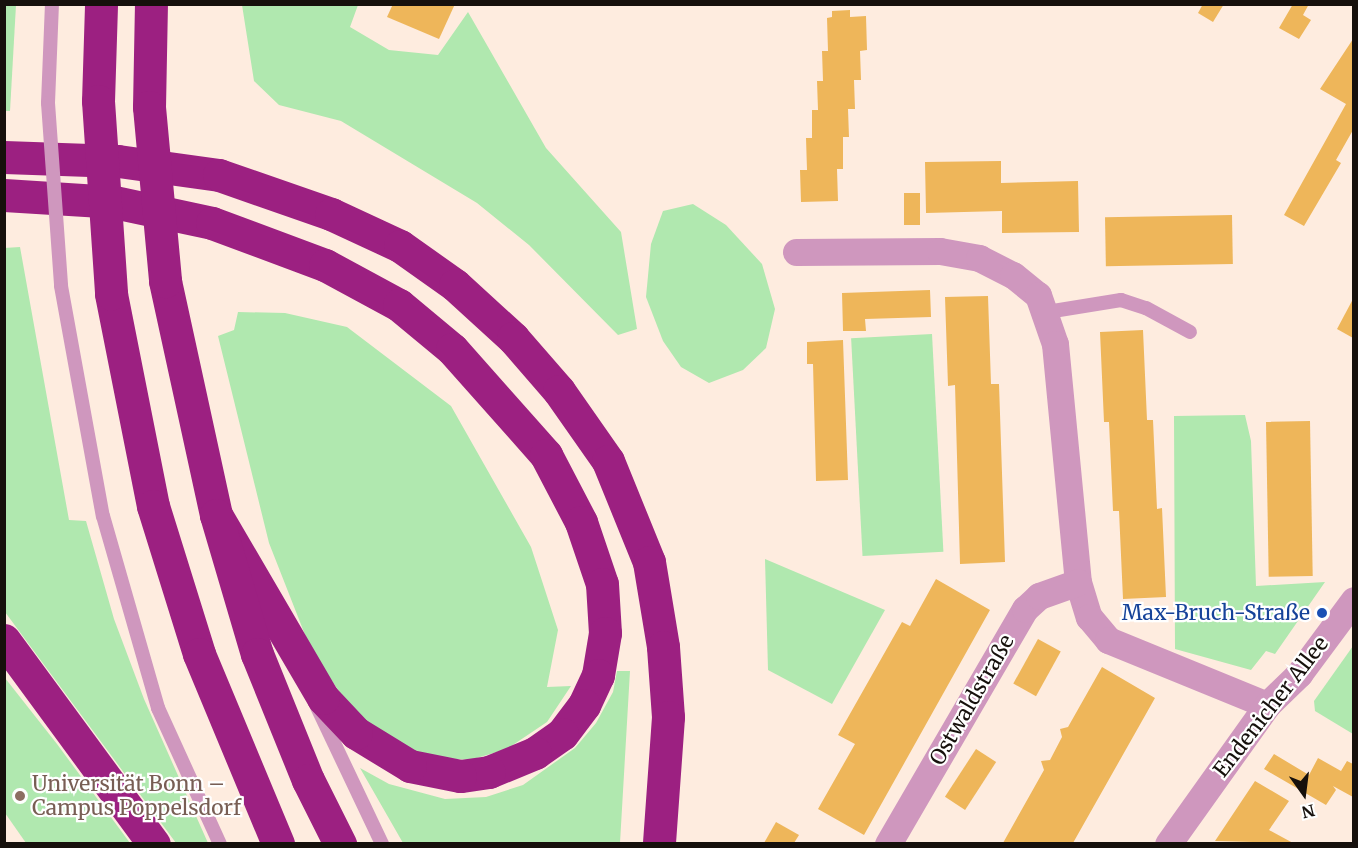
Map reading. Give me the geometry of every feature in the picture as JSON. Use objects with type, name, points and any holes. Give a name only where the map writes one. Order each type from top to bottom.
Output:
[{"type":"highway","points":[[100,4],[98,101],[111,294],[153,507],[199,654],[278,843]]},
{"type":"highway","points":[[152,4],[149,107],[165,281],[216,515],[257,654],[308,780],[340,843]]},
{"type":"highway","points":[[4,157],[118,161],[219,175],[331,214],[400,246],[455,285],[513,338],[559,391],[609,461],[649,562],[663,647],[668,717],[658,843]]},
{"type":"highway","points":[[4,195],[114,201],[212,222],[326,265],[399,305],[452,349],[546,455],[581,522],[602,584],[604,633],[598,675],[584,705],[562,734],[535,753],[489,772],[460,776],[410,766],[356,733],[323,698],[296,656],[216,515]]},
{"type":"highway","points":[[4,640],[154,843]]},
{"type":"street","points":[[796,252],[940,251],[979,258],[1013,275],[1038,295],[1047,312],[1056,344],[1078,582],[1089,617],[1108,640],[1267,705]]},
{"type":"street","name":"Ostwaldstraße","points":[[888,843],[1025,609],[1039,596],[1078,582]]},
{"type":"street","name":"Endenicher Allee","points":[[1168,843],[1267,705],[1299,674],[1353,600]]},
{"type":"lane","points":[[52,4],[48,103],[61,285],[103,516],[158,708],[220,843]]},
{"type":"lane","points":[[1047,312],[1121,300],[1146,308],[1190,332]]},
{"type":"lane","points":[[296,656],[342,765],[382,843]]},
{"type":"green space","points":[[4,5],[16,5],[10,111],[5,111]]},
{"type":"green space","points":[[242,5],[358,5],[350,27],[389,50],[438,55],[468,12],[546,148],[621,232],[637,329],[618,335],[529,245],[477,203],[341,121],[279,105],[254,81]]},
{"type":"green space","points":[[693,204],[726,225],[762,264],[775,309],[766,348],[743,370],[709,383],[681,367],[663,341],[646,297],[651,244],[663,211]]},
{"type":"green space","points":[[20,247],[69,520],[86,521],[114,619],[144,699],[208,843],[176,843],[5,612],[4,248]]},
{"type":"green space","points":[[238,312],[285,313],[347,327],[451,406],[531,547],[558,630],[547,687],[571,686],[547,722],[507,749],[470,760],[430,757],[393,744],[355,715],[311,650],[269,543],[218,336],[234,330]]},
{"type":"green space","points":[[932,334],[943,552],[863,556],[851,338]]},
{"type":"green space","points":[[1245,415],[1251,441],[1256,586],[1325,582],[1275,654],[1266,651],[1251,670],[1175,649],[1174,416]]},
{"type":"green space","points":[[765,559],[885,610],[832,704],[768,670]]},
{"type":"green space","points":[[1353,646],[1353,734],[1315,711],[1314,701]]},
{"type":"green space","points":[[617,671],[630,671],[620,843],[403,843],[360,768],[389,784],[445,799],[486,797],[523,785],[575,748],[596,723],[613,692]]},
{"type":"green space","points":[[5,678],[130,843],[26,843],[5,813]]},
{"type":"building","points":[[393,4],[455,4],[439,39],[387,17]]},
{"type":"building","points":[[1203,4],[1224,4],[1213,22],[1198,13]]},
{"type":"building","points":[[1293,4],[1309,4],[1303,15],[1311,20],[1299,39],[1279,28]]},
{"type":"building","points":[[850,10],[850,17],[866,16],[867,50],[860,51],[861,80],[854,80],[855,109],[848,109],[849,137],[843,137],[843,169],[837,169],[838,201],[801,202],[800,170],[807,170],[806,138],[812,138],[812,110],[818,110],[817,81],[823,81],[822,51],[828,51],[827,18],[832,17],[832,11]]},
{"type":"building","points":[[1353,39],[1353,130],[1336,160],[1341,163],[1304,226],[1284,215],[1346,104],[1320,89]]},
{"type":"building","points":[[1001,161],[1001,183],[1078,181],[1079,232],[1002,233],[1002,211],[926,213],[925,162]]},
{"type":"building","points":[[904,193],[920,193],[920,225],[904,225]]},
{"type":"building","points":[[1232,215],[1233,264],[1106,266],[1105,217]]},
{"type":"building","points":[[930,290],[931,317],[865,319],[866,331],[843,331],[842,293]]},
{"type":"building","points":[[988,296],[991,384],[999,384],[1005,562],[960,564],[955,385],[948,386],[945,297]]},
{"type":"building","points":[[1353,299],[1353,338],[1337,329]]},
{"type":"building","points":[[1143,330],[1147,420],[1153,420],[1157,509],[1162,508],[1166,597],[1123,599],[1119,511],[1113,511],[1109,422],[1104,422],[1100,332]]},
{"type":"building","points":[[843,340],[848,480],[816,481],[813,364],[807,364],[807,342]]},
{"type":"building","points":[[1310,421],[1313,576],[1269,577],[1266,422]]},
{"type":"building","points":[[936,579],[990,610],[864,835],[818,809],[855,744],[838,735],[902,622],[910,626]]},
{"type":"building","points":[[1038,639],[1061,652],[1036,696],[1013,684]]},
{"type":"building","points":[[1102,667],[1155,698],[1073,843],[1003,843],[1044,770],[1041,761],[1050,760],[1062,737],[1060,729],[1068,727]]},
{"type":"building","points":[[976,749],[996,762],[965,810],[945,797]]},
{"type":"building","points":[[1274,754],[1309,775],[1318,758],[1341,771],[1347,761],[1353,764],[1353,797],[1333,786],[1336,790],[1326,805],[1264,769]]},
{"type":"building","points":[[1255,781],[1289,801],[1269,830],[1293,843],[1215,841]]},
{"type":"building","points":[[776,822],[799,835],[794,843],[764,843]]},
{"type":"place","name":"Max-Bruch-Straße","points":[[1322,613]]},
{"type":"place","name":"Universität Bonn – Campus Poppelsdorf","points":[[20,796]]}]
